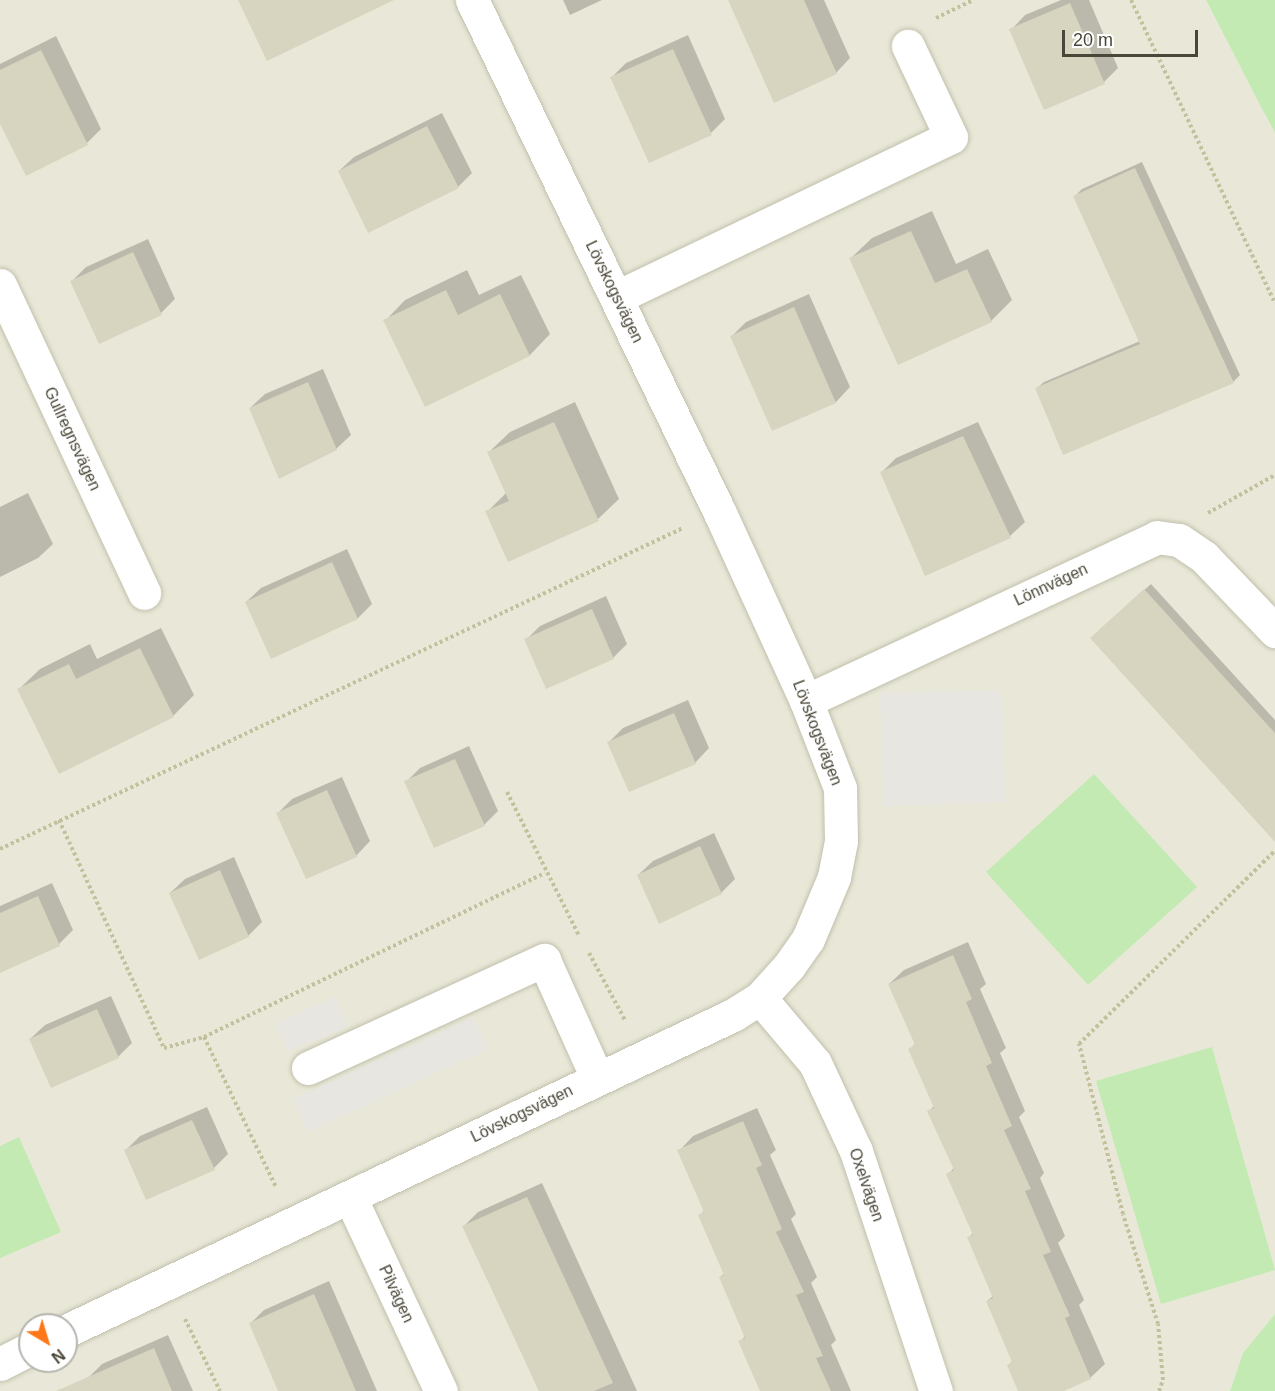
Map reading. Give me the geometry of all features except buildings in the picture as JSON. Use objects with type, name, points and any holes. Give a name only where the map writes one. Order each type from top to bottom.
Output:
[{"type":"street","name":"Lövskogsvägen","points":[[78,1325],[597,1078],[645,1058],[760,998],[808,939],[834,877],[841,841],[840,788],[806,701],[719,511],[472,0]]},
{"type":"street","points":[[617,297],[951,137],[908,46]]},
{"type":"street","name":"Gullregnsvägen","points":[[0,285],[144,593]]},
{"type":"street","name":"Lönnvägen","points":[[806,701],[1157,537],[1179,540]]},
{"type":"street","points":[[1179,540],[1204,557],[1275,631]]},
{"type":"street","points":[[308,1068],[544,960],[597,1078]]},
{"type":"street","name":"Oxelvägen","points":[[760,998],[815,1063],[856,1151],[936,1391]]},
{"type":"street","name":"Pilvägen","points":[[350,1197],[441,1391]]},
{"type":"street","points":[[0,1364],[18,1355]]},
{"type":"path","points":[[1131,0],[1275,303]]},
{"type":"path","points":[[1179,540],[1215,507],[1275,475]]},
{"type":"path","points":[[0,849],[719,511]]},
{"type":"path","points":[[507,792],[545,873],[645,1058]]},
{"type":"path","points":[[59,820],[164,1048],[204,1036],[545,873]]},
{"type":"path","points":[[1159,1391],[1163,1380],[1158,1324],[1123,1214],[1079,1044],[1275,851]]},
{"type":"path","points":[[204,1036],[294,1223]]},
{"type":"path","points":[[168,1284],[220,1391]]},
{"type":"shaded area","points":[[0,0],[1206,0],[1275,133],[1275,1314],[1243,1353],[1230,1391],[0,1391]]},
{"type":"shaded area","points":[[1002,690],[1005,802],[884,806],[880,693]]},
{"type":"shaded area","points":[[335,997],[348,1026],[287,1052],[275,1023]]},
{"type":"shaded area","points":[[473,1017],[488,1049],[308,1132],[293,1099]]},
{"type":"green space","points":[[1206,0],[1275,0],[1275,133],[1258,101]]},
{"type":"green space","points":[[1094,774],[1197,887],[1088,985],[986,872]]},
{"type":"green space","points":[[1212,1047],[1275,1270],[1161,1304],[1096,1081]]},
{"type":"green space","points":[[19,1137],[61,1232],[0,1258],[0,1146]]},
{"type":"green space","points":[[1275,1314],[1275,1391],[1230,1391],[1243,1353]]}]
